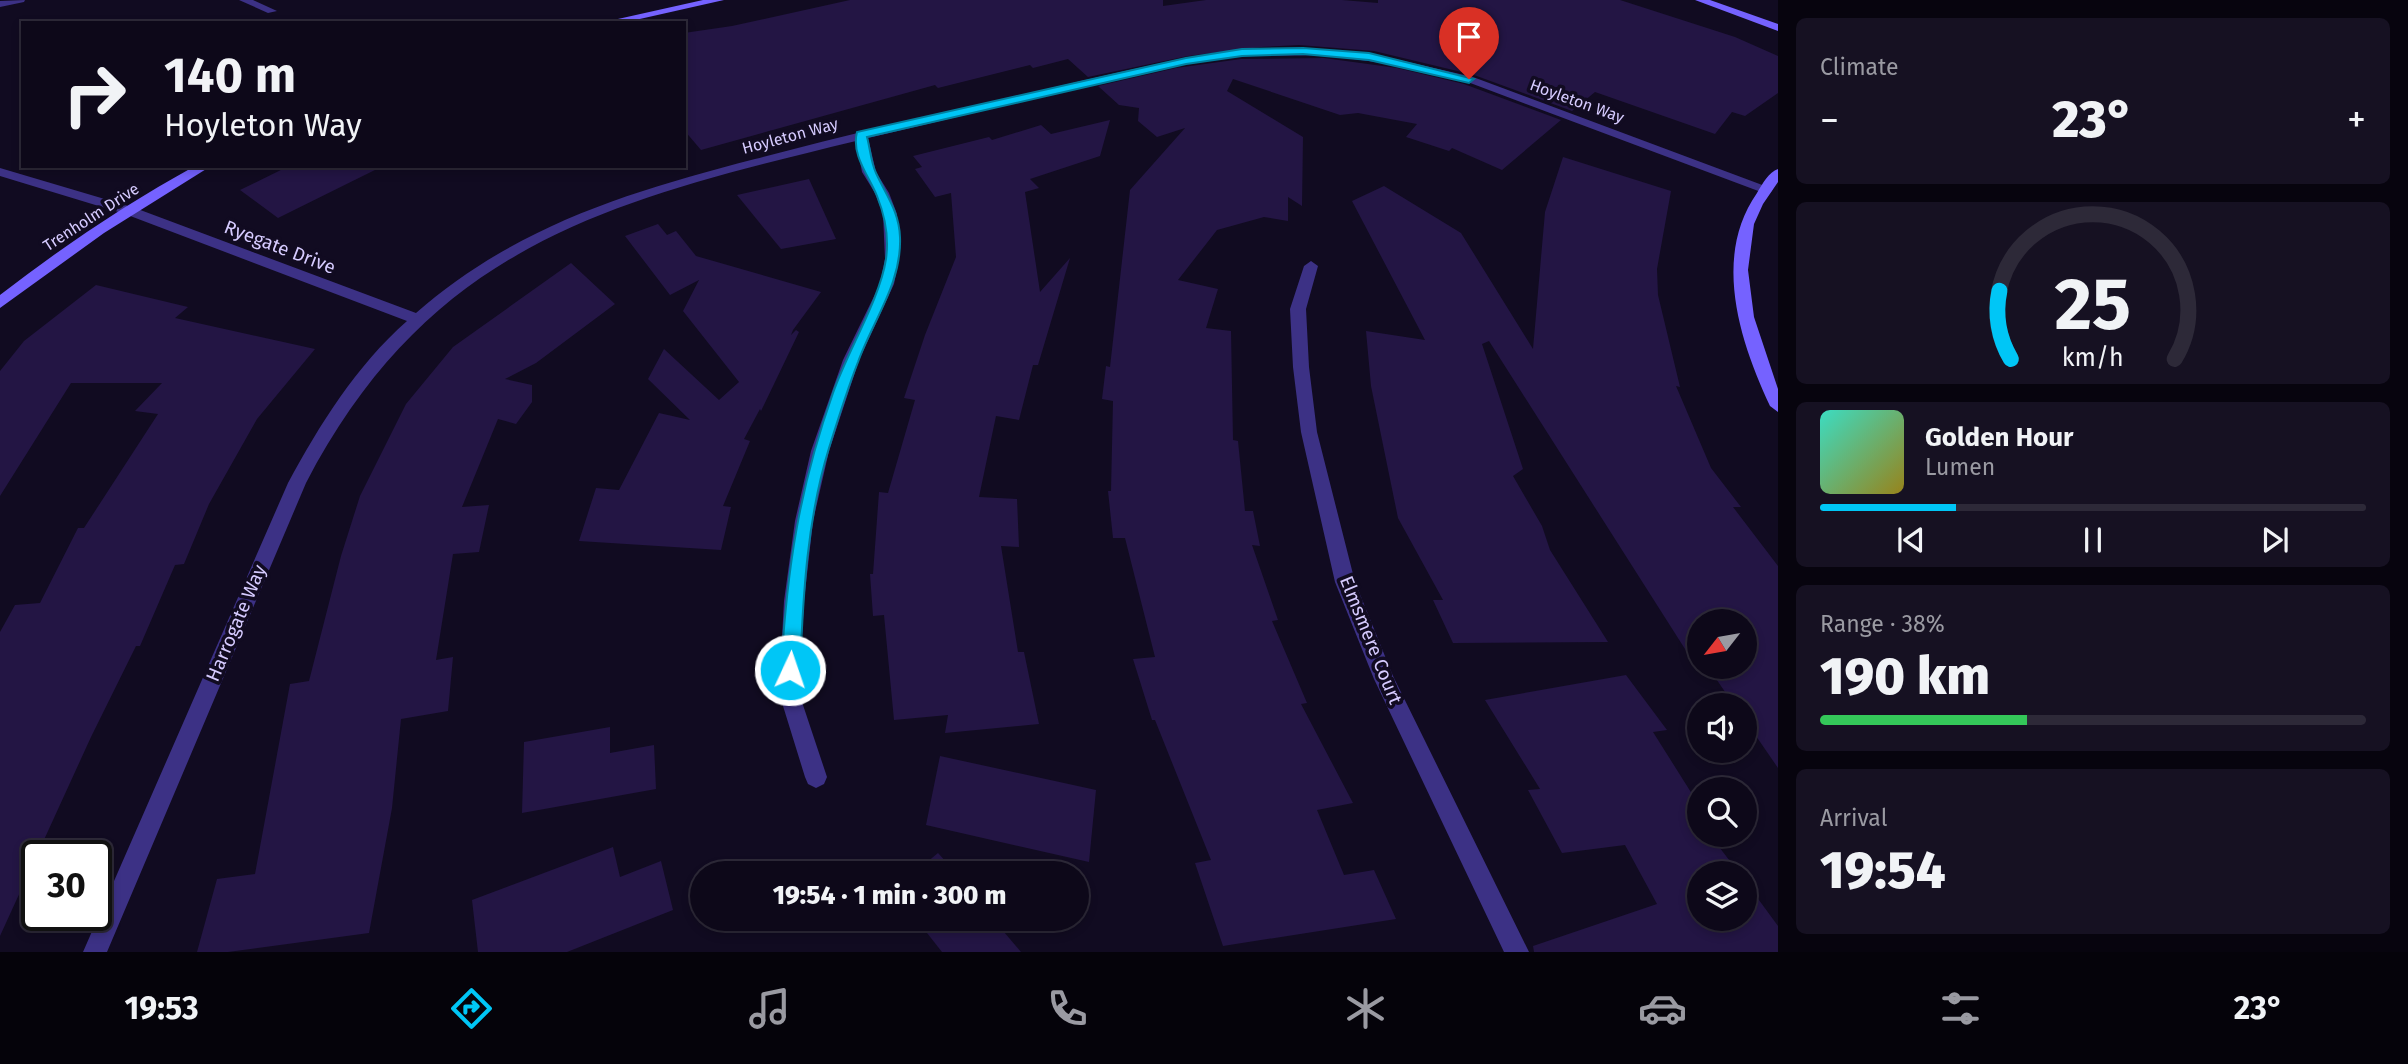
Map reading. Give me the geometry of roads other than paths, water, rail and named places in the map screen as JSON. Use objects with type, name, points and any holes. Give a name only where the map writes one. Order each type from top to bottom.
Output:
[{"type":"street","points":[[0,4],[20,0]]},
{"type":"street","points":[[244,0],[272,11]]},
{"type":"street","points":[[615,21],[719,0]]},
{"type":"street","points":[[1700,0],[1778,28]]},
{"type":"street","name":"Hoyleton Way","points":[[417,319],[443,297],[504,255],[579,217],[646,192],[861,135],[1212,56],[1303,51],[1402,62],[1469,79],[1766,189]]},
{"type":"street","points":[[816,777],[789,693],[794,601],[804,522],[820,451],[851,360],[887,284],[892,259],[890,214],[882,193],[869,172],[861,135]]},
{"type":"street","name":"Trenholm Drive","points":[[0,303],[57,259],[202,168]]},
{"type":"street","name":"Ryegate Drive","points":[[0,172],[130,211],[417,319]]},
{"type":"street","points":[[1778,173],[1748,222],[1742,262],[1749,323],[1759,364],[1778,406]]},
{"type":"street","name":"Elmsmere Court","points":[[1311,266],[1298,309],[1301,367],[1310,432],[1345,582],[1384,679],[1517,952]]},
{"type":"street","name":"Harrogate Way","points":[[95,952],[315,446],[358,382],[417,319]]}]
